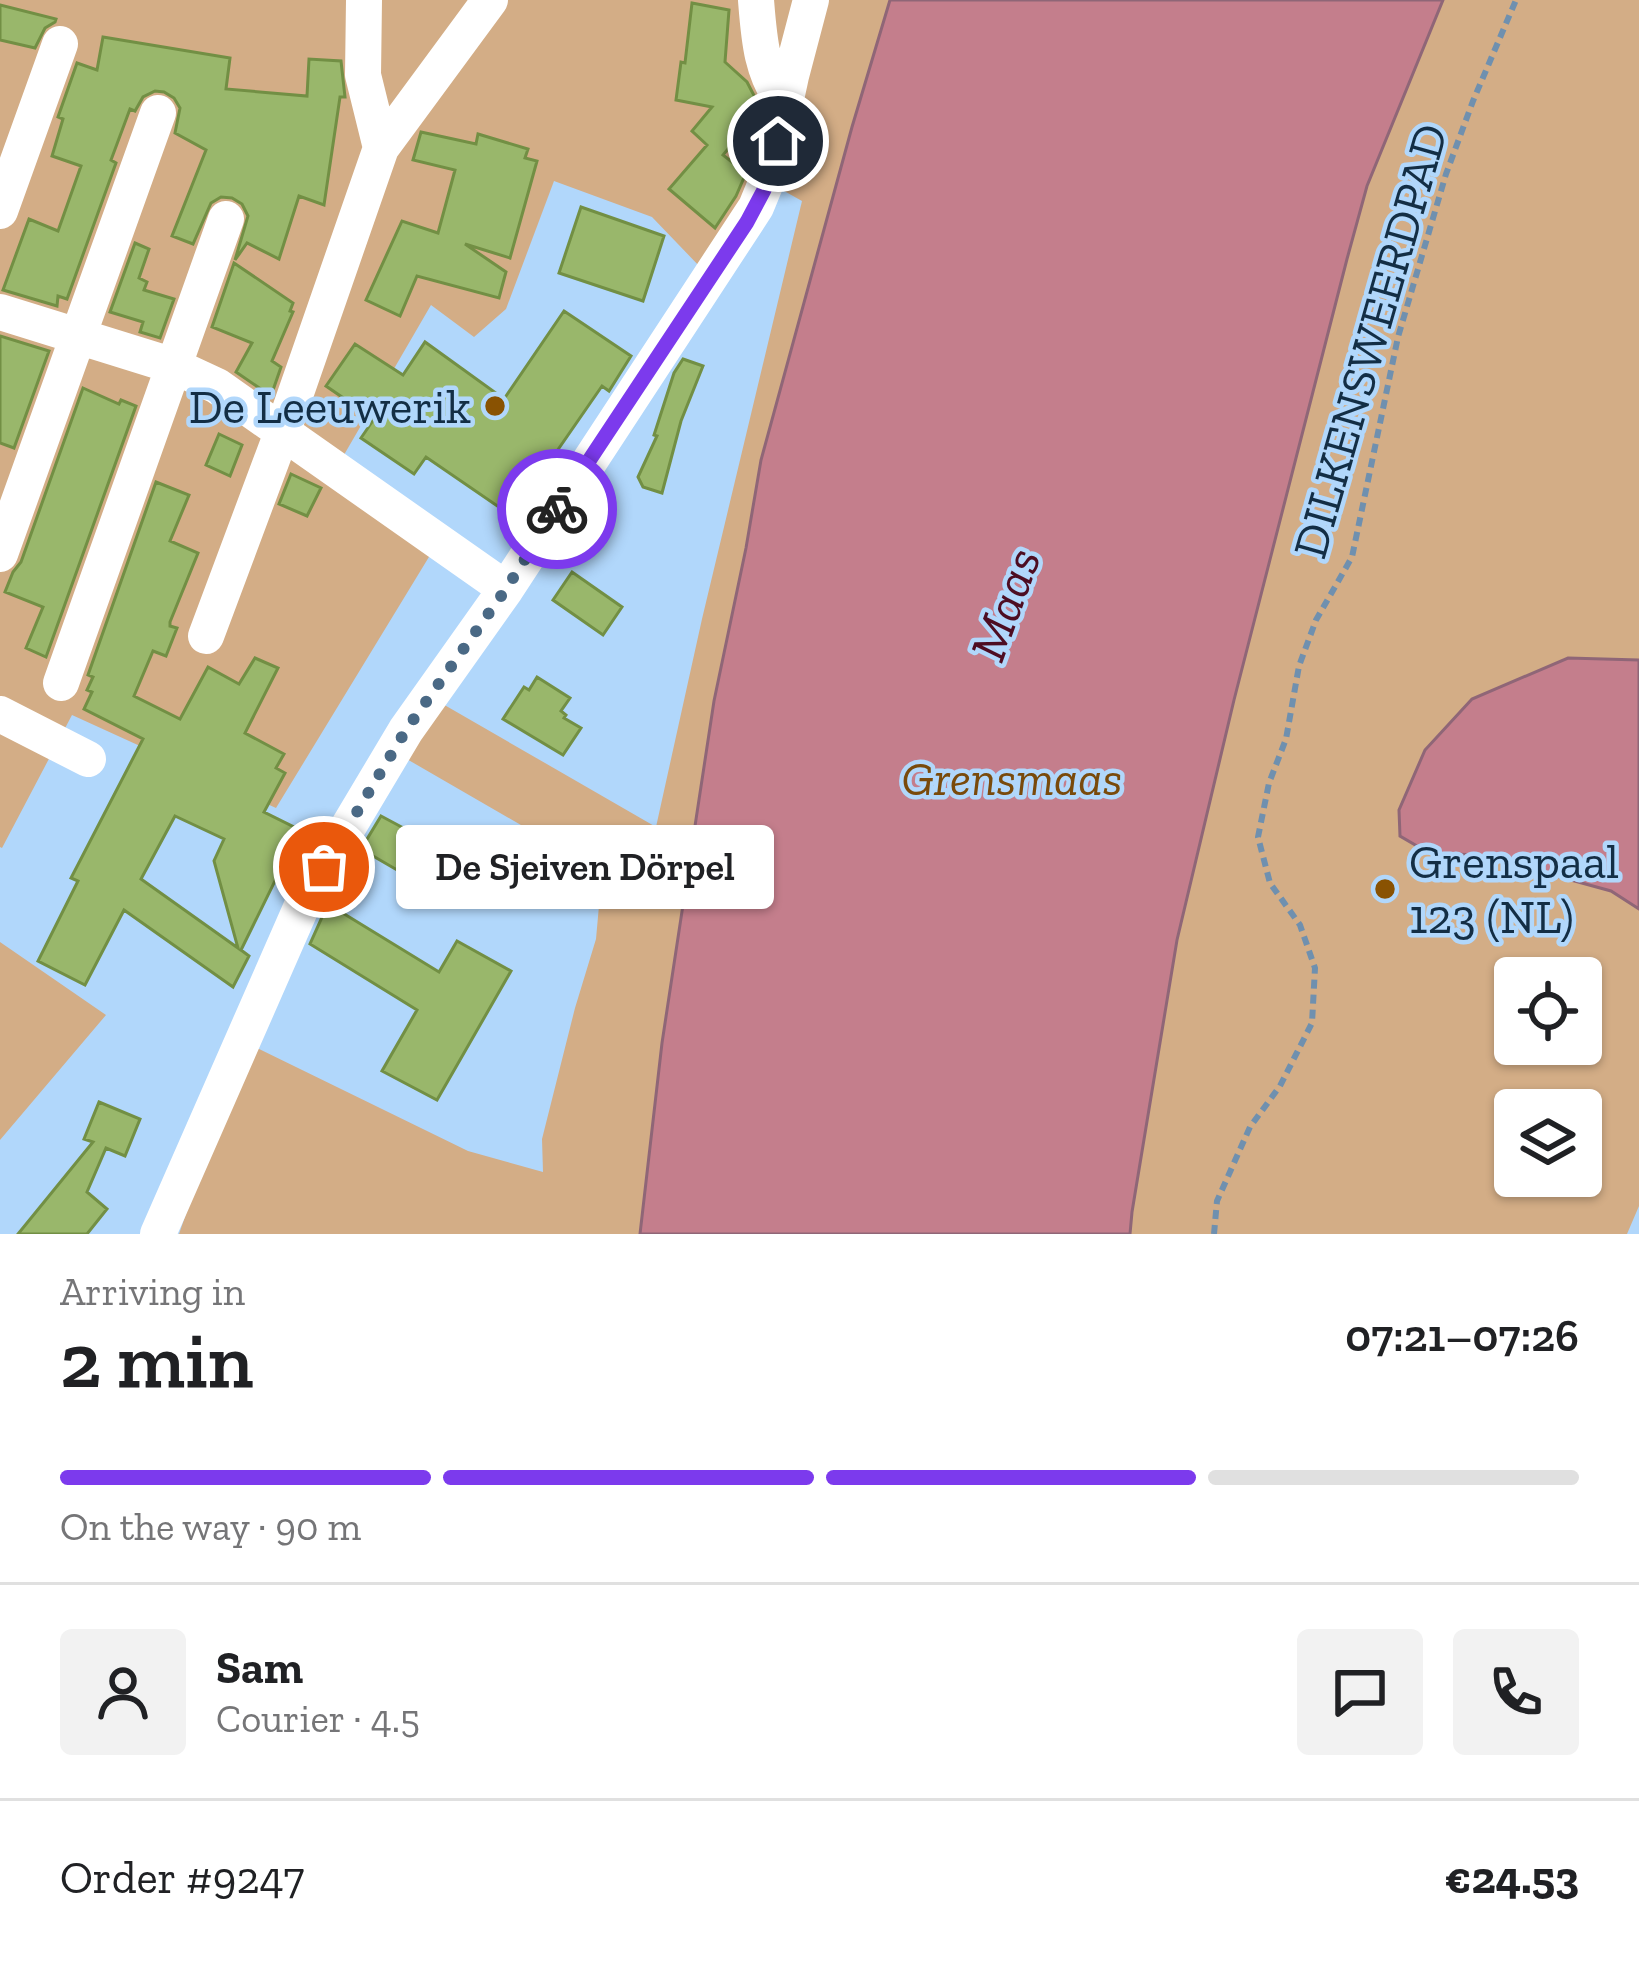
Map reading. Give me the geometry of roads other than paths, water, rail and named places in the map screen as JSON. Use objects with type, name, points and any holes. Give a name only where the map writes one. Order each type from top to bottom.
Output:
[{"type":"street","points":[[364,0],[363,75],[381,148]]},
{"type":"street","points":[[206,636],[381,148],[490,0]]},
{"type":"street","points":[[756,0],[770,85],[785,104]]},
{"type":"street","points":[[158,1234],[304,901],[406,730],[506,589],[756,207],[770,173],[812,0]]},
{"type":"street","points":[[0,211],[59,44]]},
{"type":"street","points":[[0,554],[158,113]]},
{"type":"street","points":[[61,683],[226,219]]},
{"type":"street","points":[[0,312],[174,366],[217,386],[506,589]]},
{"type":"street","points":[[0,715],[88,759]]},
{"type":"water","name":"Grensmaas","points":[[890,0],[1443,0],[1367,186],[1234,700],[1177,940],[1130,1234],[640,1234],[662,1043],[714,701],[761,460]]},
{"type":"water","points":[[1568,658],[1639,660],[1639,909],[1611,891],[1479,855],[1429,853],[1400,836],[1399,810],[1425,750],[1472,699]]},
{"type":"place","name":"De Leeuwerik","points":[[495,406]]},
{"type":"place","name":"De Sjeiven Dörpel","points":[[324,867]]},
{"type":"place","name":"Grenspaal 123 (NL)","points":[[1385,889]]},
{"type":"water label","name":"Maas","points":[[1005,604]]}]
